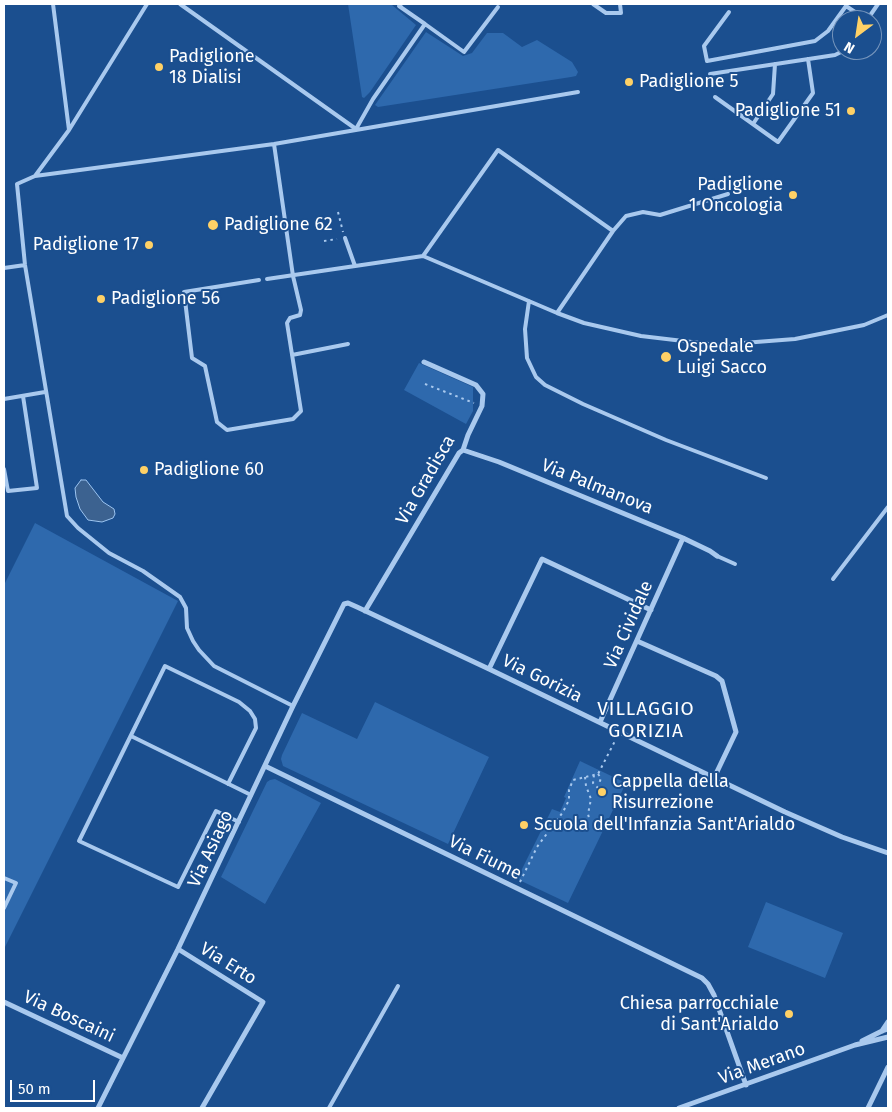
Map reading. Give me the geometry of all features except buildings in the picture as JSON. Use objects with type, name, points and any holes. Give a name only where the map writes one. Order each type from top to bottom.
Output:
[{"type":"street","points":[[424,362],[476,385],[483,394],[482,406]]},
{"type":"street","name":"Via Gradisca","points":[[365,610],[459,453],[463,450],[482,406]]},
{"type":"street","name":"Via Palmanova","points":[[463,450],[499,462],[683,538],[706,548],[717,556]]},
{"type":"street","name":"Via Cividale","points":[[600,722],[683,538]]},
{"type":"street","points":[[489,668],[542,559],[651,610]]},
{"type":"street","name":"Via Asiago","points":[[98,1108],[178,949],[341,607],[348,603]]},
{"type":"street","name":"Via Gorizia","points":[[348,603],[489,668],[785,812],[842,838],[888,853]]},
{"type":"street","points":[[637,641],[722,680],[736,732],[714,778]]},
{"type":"street","name":"Via Fiume","points":[[265,766],[694,974],[708,984],[714,995],[746,1084]]},
{"type":"street","name":"Via Erto","points":[[178,949],[263,1002],[202,1108]]},
{"type":"street","name":"Via Boscaini","points":[[4,1002],[123,1058]]},
{"type":"street","points":[[882,1031],[888,1022]]},
{"type":"street","points":[[855,1045],[888,1029]]},
{"type":"street","points":[[855,1045],[888,1037]]},
{"type":"street","name":"Via Merano","points":[[679,1108],[855,1045]]},
{"type":"street","points":[[868,1108],[888,1067]]},
{"type":"lane","points":[[53,4],[69,130]]},
{"type":"lane","points":[[35,176],[69,130],[147,4]]},
{"type":"lane","points":[[180,4],[356,130]]},
{"type":"lane","points":[[401,4],[399,6],[464,52],[498,7]]},
{"type":"lane","points":[[593,4],[606,13],[621,13],[620,4]]},
{"type":"lane","points":[[729,12],[704,46],[707,61],[815,41],[828,31],[847,5]]},
{"type":"lane","points":[[356,130],[373,99],[425,24]]},
{"type":"lane","points":[[710,74],[832,55]]},
{"type":"lane","points":[[715,97],[778,142],[813,93],[808,58]]},
{"type":"lane","points":[[752,124],[773,94],[775,64]]},
{"type":"lane","points":[[293,706],[214,666],[193,641],[187,628],[186,608],[180,597],[143,571],[110,554],[78,528],[67,516],[25,265],[17,184],[35,176],[274,144],[578,92]]},
{"type":"lane","points":[[259,280],[184,292],[192,358],[205,366],[217,422],[227,430],[293,419],[301,411],[287,323],[290,318],[300,315],[301,310],[293,276],[274,144]]},
{"type":"lane","points":[[423,256],[498,150],[613,230]]},
{"type":"lane","points":[[556,313],[613,230],[626,216],[643,212],[660,214],[728,194]]},
{"type":"lane","points":[[345,238],[355,266]]},
{"type":"lane","points":[[267,279],[423,256],[556,313],[584,323],[641,336],[717,345],[795,339],[864,325],[888,315]]},
{"type":"lane","points":[[4,268],[25,265]]},
{"type":"lane","points":[[529,301],[526,329],[527,358],[536,377],[544,385],[666,440],[766,478]]},
{"type":"lane","points":[[292,355],[348,344]]},
{"type":"lane","points":[[4,399],[45,392]]},
{"type":"lane","points":[[4,469],[8,491],[37,488],[23,396]]},
{"type":"lane","points":[[833,579],[888,507]]},
{"type":"lane","points":[[717,556],[735,564]]},
{"type":"lane","points":[[228,784],[256,728],[255,719],[250,710],[239,702],[165,666],[79,841],[178,887],[216,811],[239,822]]},
{"type":"lane","points":[[130,736],[251,796]]},
{"type":"lane","points":[[4,878],[16,883],[4,908]]},
{"type":"lane","points":[[330,1108],[398,986]]},
{"type":"path","points":[[338,212],[345,238]]},
{"type":"path","points":[[324,241],[330,240]]},
{"type":"path","points":[[425,384],[482,406]]},
{"type":"path","points":[[517,888],[537,848],[563,812],[569,800],[569,790],[573,780],[598,774],[620,732]]},
{"type":"path","points":[[598,774],[601,778],[599,784]]},
{"type":"path","points":[[594,775],[593,783],[598,788]]},
{"type":"path","points":[[586,777],[586,786],[591,800],[589,818]]},
{"type":"shaded area","points":[[348,4],[392,4],[416,25],[364,98],[362,97]]},
{"type":"shaded area","points":[[426,32],[463,56],[472,53],[487,33],[503,33],[522,47],[537,40],[572,62],[578,72],[576,76],[571,77],[378,107],[375,105]]},
{"type":"shaded area","points":[[419,363],[473,387],[473,411],[466,424],[404,390]]},
{"type":"shaded area","points":[[81,480],[86,480],[103,502],[114,509],[115,514],[113,518],[102,522],[88,520],[80,509],[76,497],[75,488]]},
{"type":"shaded area","points":[[35,523],[178,601],[4,949],[4,585]]},
{"type":"shaded area","points":[[375,702],[489,757],[448,844],[283,766],[282,755],[302,713],[357,739]]},
{"type":"shaded area","points":[[580,761],[626,783],[568,903],[517,879],[552,809],[560,812],[566,798],[564,797]]},
{"type":"shaded area","points":[[275,779],[321,803],[265,904],[221,877],[267,782]]},
{"type":"shaded area","points":[[766,902],[843,933],[825,978],[748,947]]},
{"type":"place","name":"Padiglione 18 Dialisi","points":[[159,67]]},
{"type":"place","name":"Padiglione 5","points":[[629,82]]},
{"type":"place","name":"Padiglione 51","points":[[851,111]]},
{"type":"place","name":"Padiglione 1 Oncologia","points":[[793,195]]},
{"type":"place","name":"Padiglione 62","points":[[213,225]]},
{"type":"place","name":"Padiglione 17","points":[[149,245]]},
{"type":"place","name":"Padiglione 56","points":[[101,299]]},
{"type":"place","name":"Ospedale Luigi Sacco","points":[[666,357]]},
{"type":"place","name":"Padiglione 60","points":[[144,470]]},
{"type":"place","name":"Cappella della Risurrezione","points":[[602,792]]},
{"type":"place","name":"Scuola dell'Infanzia Sant'Arialdo","points":[[524,825]]},
{"type":"place","name":"Chiesa parrocchiale di Sant'Arialdo","points":[[789,1014]]},
{"type":"district","name":"VILLAGGIO GORIZIA","points":[[646,721]]}]
